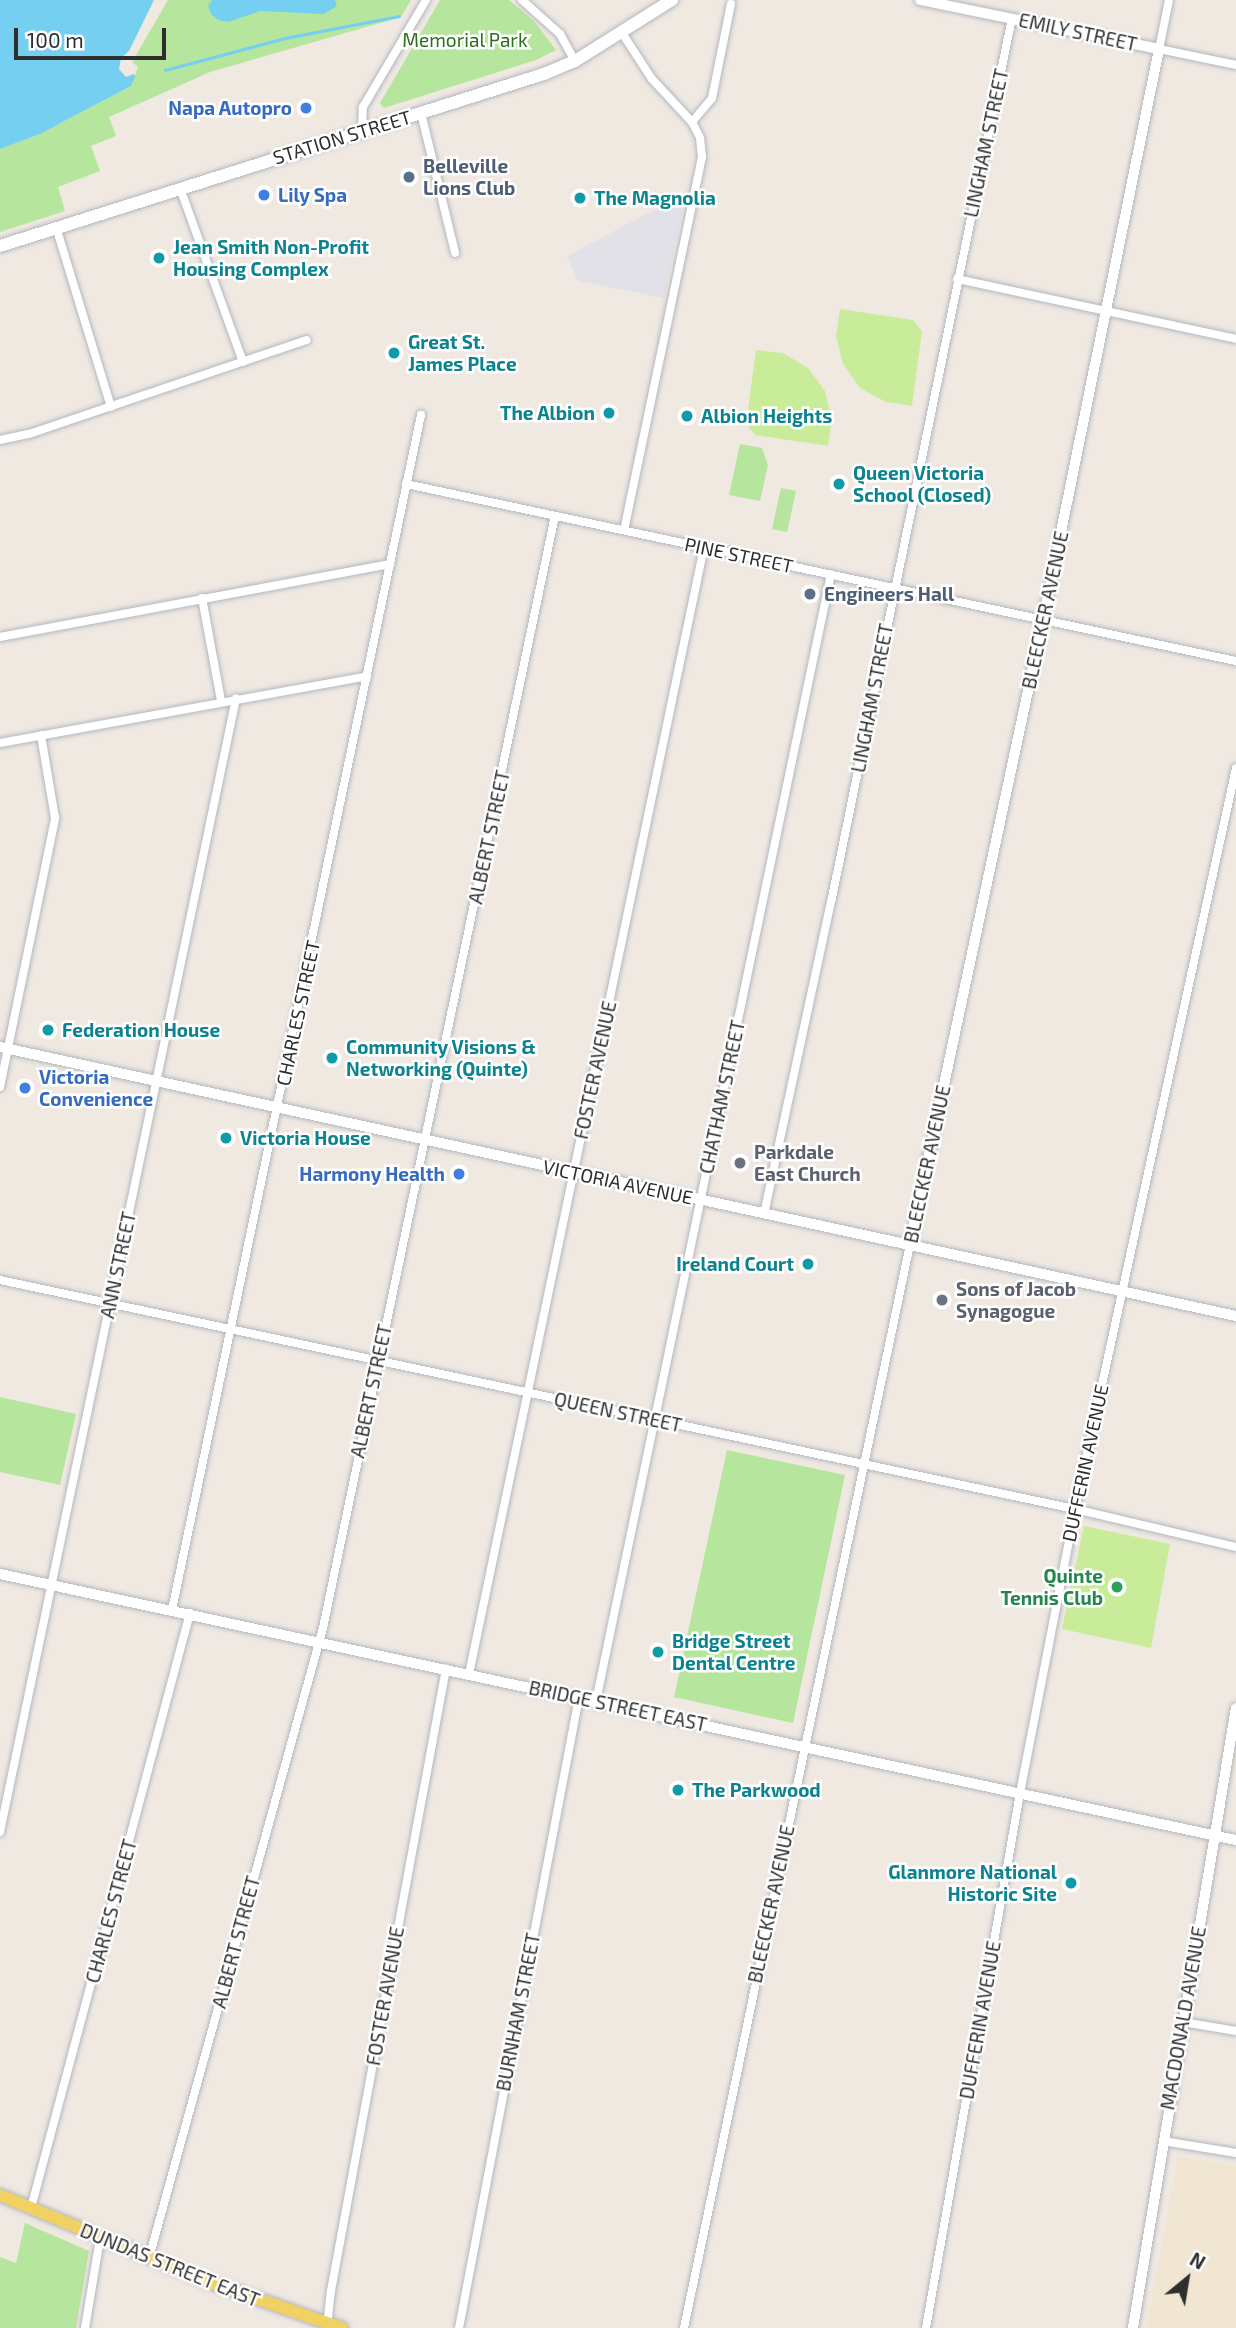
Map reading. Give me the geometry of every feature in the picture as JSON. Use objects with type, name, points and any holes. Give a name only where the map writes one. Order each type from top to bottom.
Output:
[{"type":"main road","name":"STATION STREET","points":[[0,246],[362,132],[575,61],[671,0]]},
{"type":"main road","name":"DUNDAS STREET EAST","points":[[0,2195],[149,2258],[327,2326],[342,2328]]},
{"type":"street","points":[[362,132],[363,107],[426,0]]},
{"type":"street","points":[[522,0],[560,34],[575,61]]},
{"type":"street","name":"EMILY STREET","points":[[920,0],[1236,65]]},
{"type":"street","name":"BLEECKER AVENUE","points":[[684,2328],[803,1745],[1044,620],[1169,0]]},
{"type":"street","points":[[692,122],[712,98],[731,4]]},
{"type":"street","name":"LINGHAM STREET","points":[[764,1214],[1012,18]]},
{"type":"street","points":[[622,33],[652,79],[692,122],[701,138],[702,157],[624,530]]},
{"type":"street","points":[[421,113],[455,253]]},
{"type":"street","points":[[180,188],[243,362]]},
{"type":"street","points":[[56,227],[111,407]]},
{"type":"street","points":[[957,279],[1236,339]]},
{"type":"street","points":[[0,440],[111,407],[307,340]]},
{"type":"street","name":"CHARLES STREET","points":[[173,1610],[421,415]]},
{"type":"street","name":"PINE STREET","points":[[407,484],[1236,661]]},
{"type":"street","name":"ALBERT STREET","points":[[149,2258],[318,1642],[555,516]]},
{"type":"street","name":"FOSTER AVENUE","points":[[468,1674],[704,547]]},
{"type":"street","points":[[0,637],[390,564]]},
{"type":"street","name":"CHATHAM STREET","points":[[596,1701],[831,574]]},
{"type":"street","points":[[202,598],[221,701]]},
{"type":"street","points":[[0,743],[367,676]]},
{"type":"street","name":"ANN STREET","points":[[0,1832],[236,698]]},
{"type":"street","points":[[0,1087],[4,1048],[55,818],[41,735]]},
{"type":"street","name":"DUFFERIN AVENUE","points":[[926,2328],[1020,1793],[1074,1509],[1236,768]]},
{"type":"street","name":"VICTORIA AVENUE","points":[[4,1048],[1236,1316]]},
{"type":"street","name":"QUEEN STREET","points":[[0,1280],[1074,1509],[1236,1547]]},
{"type":"street","name":"BRIDGE STREET EAST","points":[[0,1574],[1236,1840]]},
{"type":"street","name":"CHARLES STREET","points":[[32,2208],[190,1613]]},
{"type":"street","name":"FOSTER AVENUE","points":[[327,2326],[446,1669]]},
{"type":"street","name":"BURNHAM STREET","points":[[459,2328],[579,1697]]},
{"type":"street","name":"MACDONALD AVENUE","points":[[1133,2328],[1236,1708]]},
{"type":"street","points":[[1183,2022],[1236,2031]]},
{"type":"street","points":[[1163,2141],[1236,2153]]},
{"type":"street","points":[[85,2328],[100,2238]]},
{"type":"shaded area","points":[[686,193],[664,298],[578,281],[567,256]]},
{"type":"shaded area","points":[[1178,2156],[1236,2166],[1236,2328],[1146,2328]]},
{"type":"green space","points":[[168,0],[411,0],[401,17],[210,72],[109,117],[116,136],[91,146],[100,171],[58,187],[65,211],[0,232],[0,149],[40,134],[131,86],[138,67],[132,62]]},
{"type":"green space","name":"Memorial Park","points":[[440,0],[509,0],[534,21],[556,50],[536,60],[384,108],[380,103]]},
{"type":"green space","points":[[840,309],[913,320],[922,331],[912,406],[886,402],[860,388],[843,364],[836,336]]},
{"type":"green space","points":[[756,350],[783,353],[808,368],[825,391],[832,420],[828,446],[755,435],[746,424]]},
{"type":"green space","points":[[740,444],[762,448],[768,465],[760,501],[729,495]]},
{"type":"green space","points":[[781,488],[796,491],[787,532],[772,529]]},
{"type":"green space","points":[[0,1397],[76,1414],[60,1485],[0,1472]]},
{"type":"green space","points":[[727,1450],[845,1475],[793,1723],[674,1697]]},
{"type":"green space","name":"Quinte Tennis Club","points":[[1084,1526],[1170,1544],[1151,1648],[1062,1629]]},
{"type":"green space","points":[[25,2223],[89,2251],[76,2328],[0,2328],[0,2257],[16,2263]]},
{"type":"water","points":[[0,0],[154,0],[129,51],[121,58],[119,69],[126,77],[134,74],[131,86],[40,134],[0,149]]},
{"type":"water","points":[[212,0],[335,0],[337,6],[324,14],[260,11],[228,22],[218,20],[211,14],[208,6]]},
{"type":"waterway","points":[[165,70],[285,38],[399,16]]},
{"type":"place","name":"Napa Autopro","points":[[306,108]]},
{"type":"place","name":"Belleville Lions Club","points":[[409,177]]},
{"type":"place","name":"Lily Spa","points":[[264,195]]},
{"type":"place","name":"The Magnolia","points":[[580,198]]},
{"type":"place","name":"Jean Smith Non-Profit Housing Complex","points":[[159,258]]},
{"type":"place","name":"Great St. James Place","points":[[394,353]]},
{"type":"place","name":"The Albion","points":[[609,413]]},
{"type":"place","name":"Albion Heights","points":[[687,416]]},
{"type":"place","name":"Queen Victoria School (Closed)","points":[[839,484]]},
{"type":"place","name":"Engineers Hall","points":[[810,594]]},
{"type":"place","name":"Federation House","points":[[48,1030]]},
{"type":"place","name":"Community Visions & Networking (Quinte)","points":[[332,1058]]},
{"type":"place","name":"Victoria Convenience","points":[[25,1088]]},
{"type":"place","name":"Victoria House","points":[[226,1138]]},
{"type":"place","name":"Parkdale East Church","points":[[740,1163]]},
{"type":"place","name":"Harmony Health","points":[[459,1174]]},
{"type":"place","name":"Ireland Court","points":[[808,1264]]},
{"type":"place","name":"Sons of Jacob Synagogue","points":[[942,1300]]},
{"type":"place","name":"Quinte Tennis Club","points":[[1117,1587]]},
{"type":"place","name":"Bridge Street Dental Centre","points":[[658,1652]]},
{"type":"place","name":"The Parkwood","points":[[678,1790]]},
{"type":"place","name":"Glanmore National Historic Site","points":[[1071,1883]]}]
